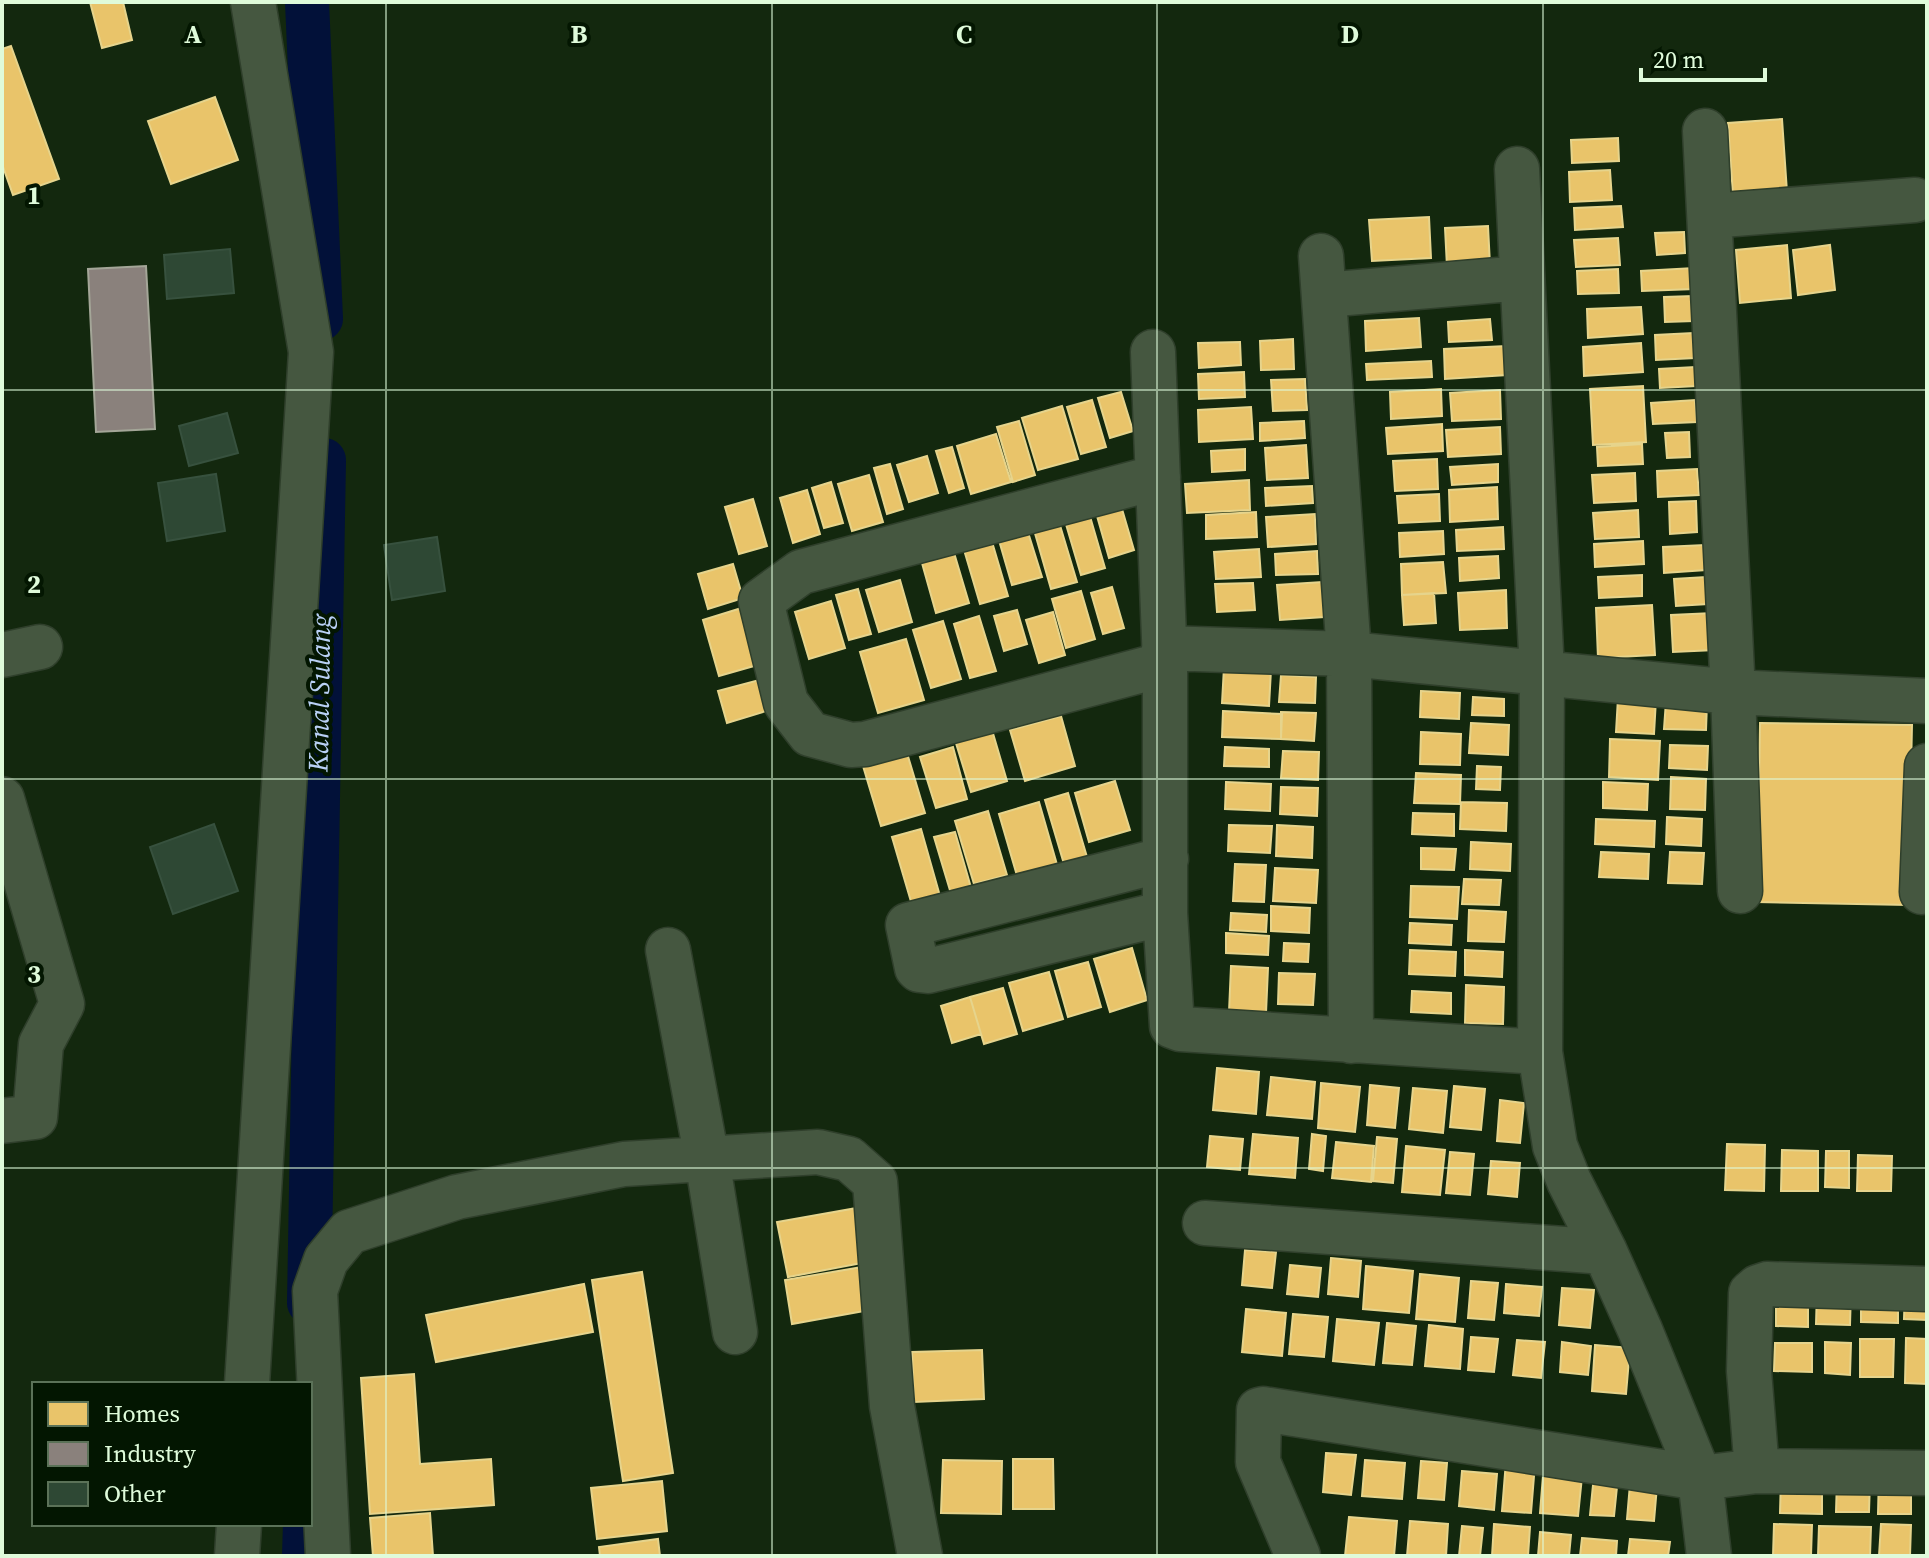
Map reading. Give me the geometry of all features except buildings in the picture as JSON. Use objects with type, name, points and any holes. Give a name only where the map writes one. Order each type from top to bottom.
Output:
[{"type":"street","points":[[247,1382],[311,352],[253,2]]},
{"type":"street","points":[[1705,131],[1740,891]]},
{"type":"street","points":[[1517,169],[1542,672],[1540,1052],[1555,1146],[1640,1330],[1700,1478],[1709,1556]]},
{"type":"street","points":[[1710,216],[1915,200]]},
{"type":"street","points":[[1351,1041],[1349,654],[1322,275],[1522,278]]},
{"type":"street","points":[[1153,352],[1165,656],[1165,913],[1172,1026],[1180,1029],[1540,1052]]},
{"type":"street","points":[[1158,477],[801,572],[761,601],[786,703],[810,734],[851,745],[865,744],[1165,656],[1349,654],[1733,692],[1927,701]]},
{"type":"street","points":[[1922,892],[1927,766]]},
{"type":"street","points":[[2,799],[62,1004],[41,1044],[35,1117],[2,1121]]},
{"type":"street","points":[[1165,913],[928,971],[917,968],[908,925],[1166,859]]},
{"type":"street","points":[[668,950],[735,1332]]},
{"type":"street","points":[[328,1556],[315,1291],[326,1260],[349,1232],[457,1197],[624,1164],[818,1152],[849,1159],[875,1182],[892,1406],[920,1556]]},
{"type":"street","points":[[1205,1223],[1605,1252]]},
{"type":"street","points":[[1757,1471],[1749,1371],[1751,1293],[1767,1284],[1927,1289]]},
{"type":"street","points":[[1298,1556],[1258,1462],[1259,1410],[1700,1478],[1757,1471],[1927,1473]]},
{"type":"street","points":[[237,1556],[239,1526]]},
{"type":"waterway","name":"Kanal Sulang","points":[[307,2],[321,319]]},
{"type":"waterway","name":"Kanal Sulang","points":[[309,1303],[324,460]]},
{"type":"waterway","name":"Kanal Sulang","points":[[304,1556],[305,1526]]}]
